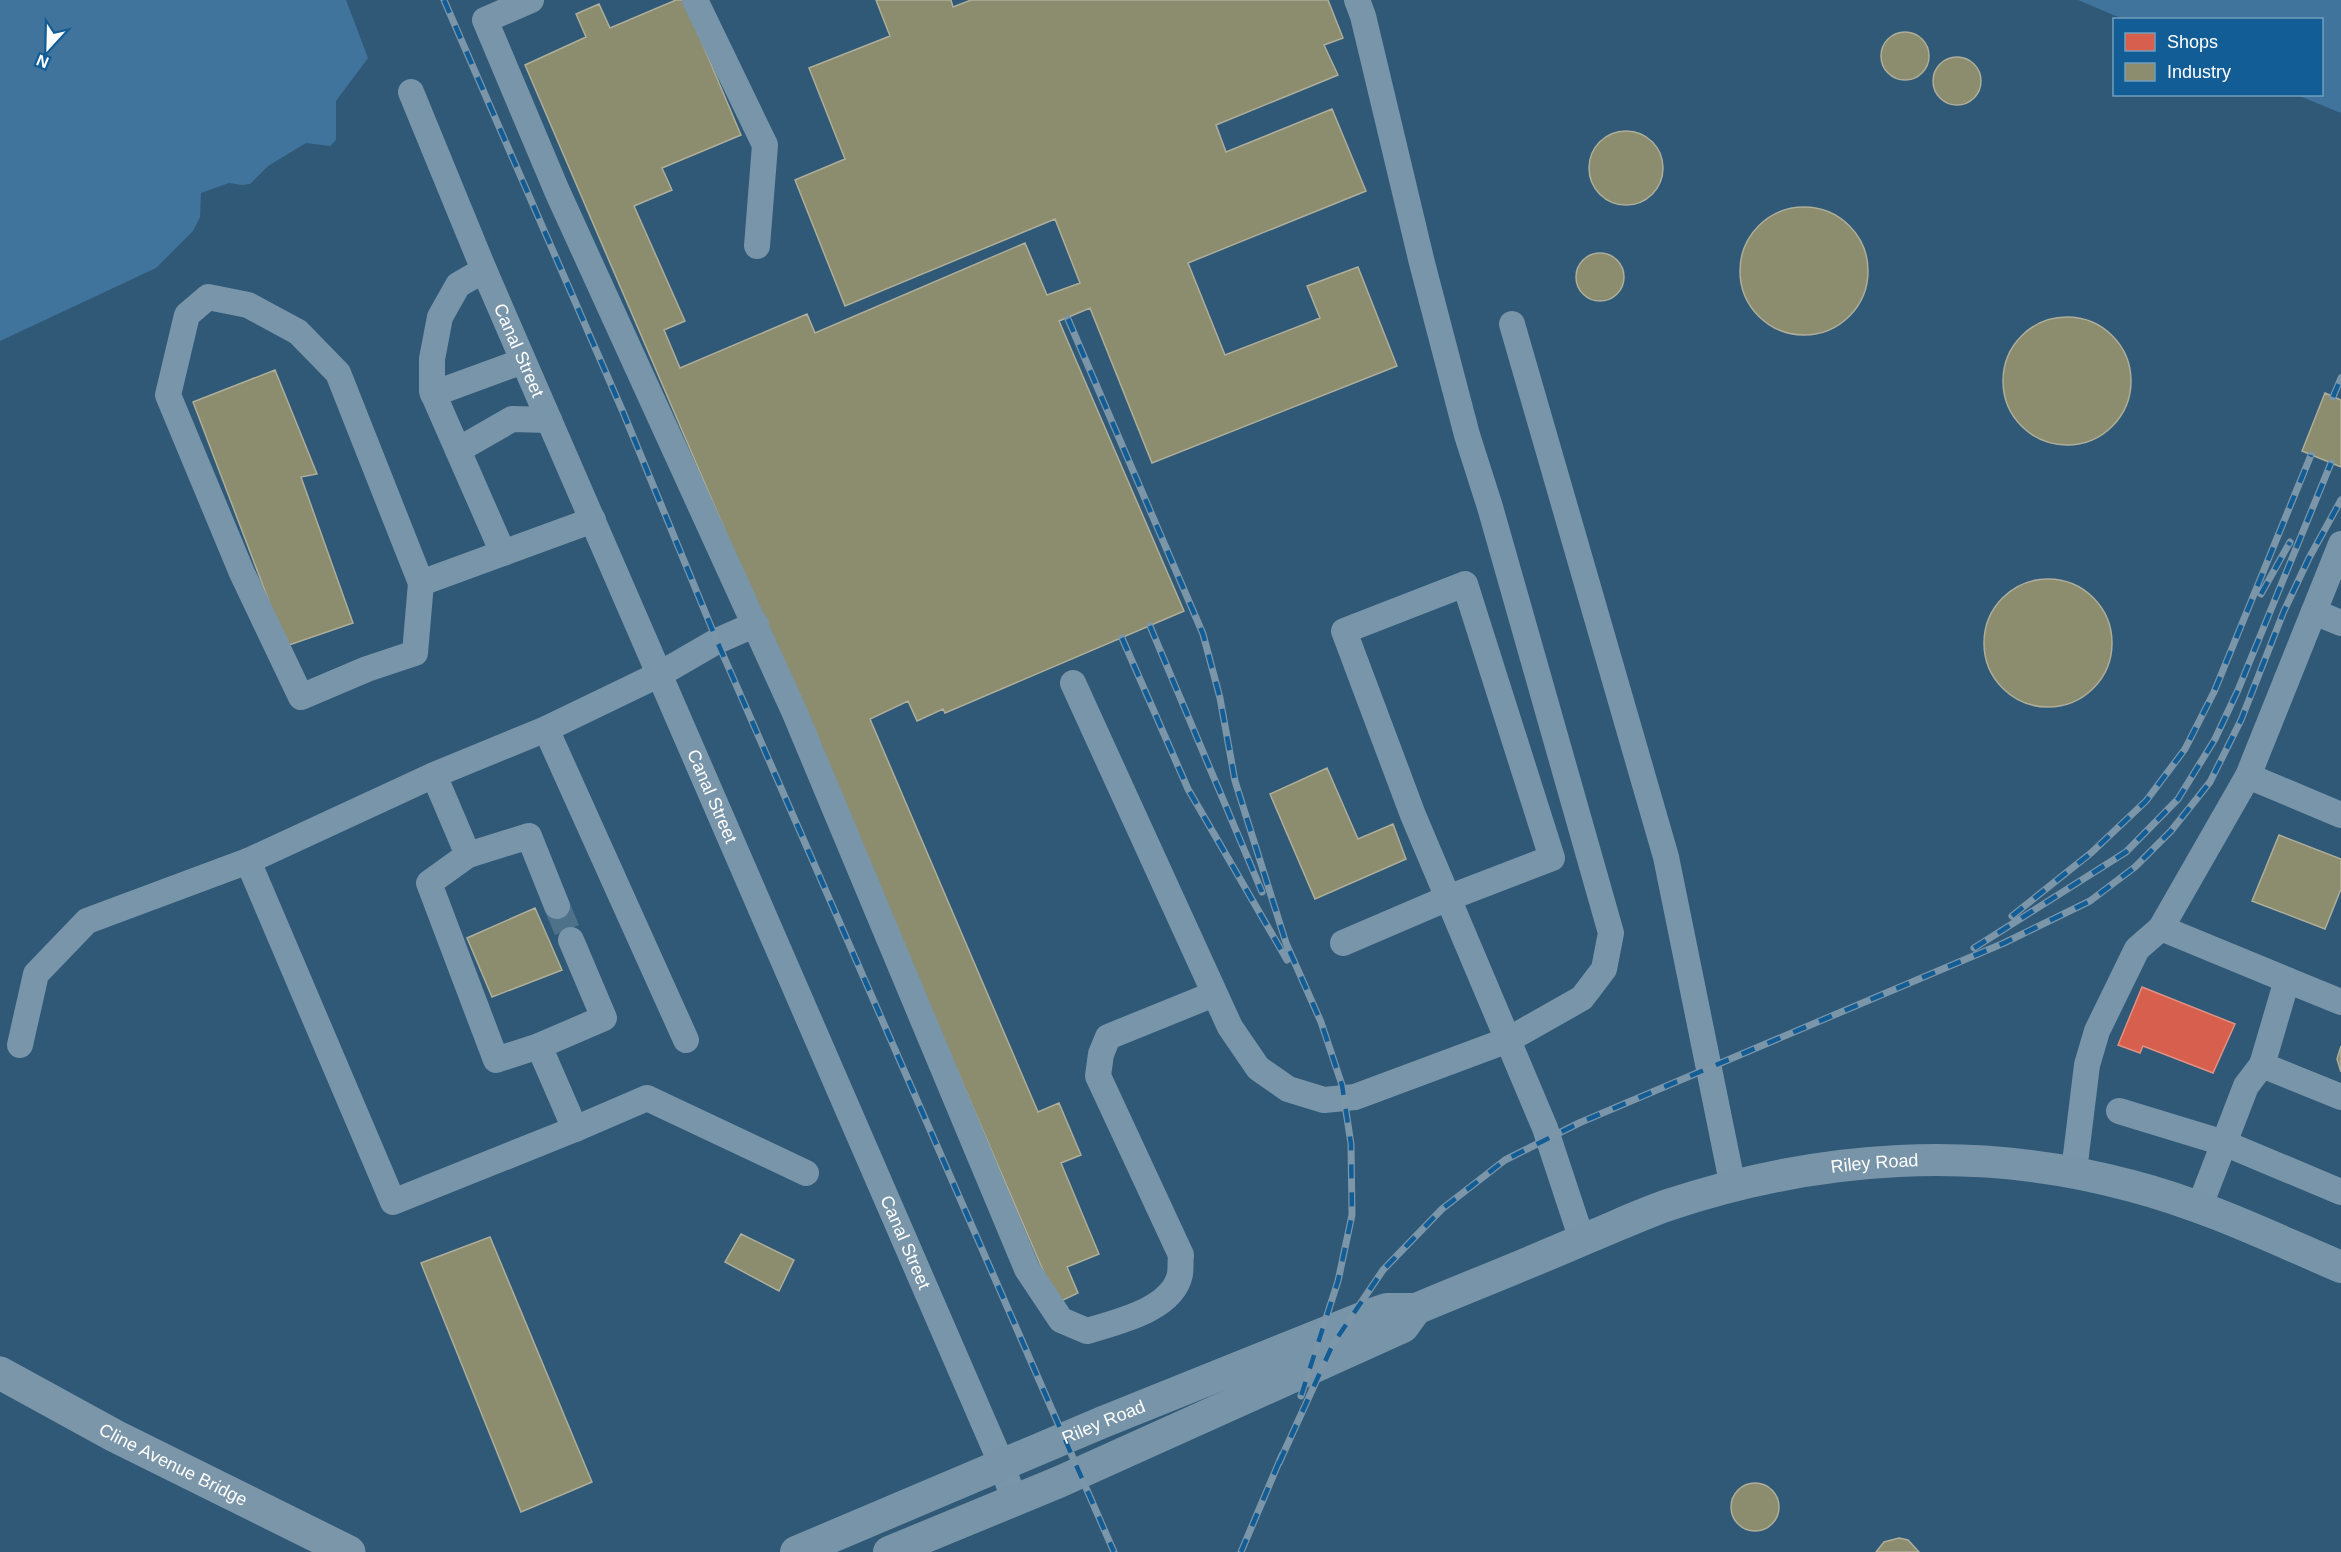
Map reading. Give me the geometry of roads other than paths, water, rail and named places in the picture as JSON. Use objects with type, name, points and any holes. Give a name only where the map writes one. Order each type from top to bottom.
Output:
[{"type":"highway","name":"Cline Avenue Bridge","points":[[0,1373],[115,1436],[350,1552]]},
{"type":"main road","name":"Riley Road","points":[[796,1552],[1114,1418],[1369,1315],[1387,1310],[1416,1310],[1664,1206],[1732,1186],[1805,1169],[1840,1164],[1924,1159],[1996,1162],[2074,1171],[2133,1186],[2199,1208],[2341,1267]]},
{"type":"main road","name":"Riley Road","points":[[889,1552],[1014,1500],[1403,1327],[1416,1310]]},
{"type":"street","points":[[531,0],[485,20],[557,191],[794,711],[1027,1269],[1061,1320],[1087,1331],[1139,1314],[1166,1298],[1179,1276],[1181,1255],[1098,1076],[1101,1054],[1108,1037],[1214,994]]},
{"type":"street","points":[[695,0],[765,145],[757,246]]},
{"type":"street","points":[[1073,682],[1230,1027],[1258,1068],[1288,1089],[1324,1100],[1355,1097],[1508,1040],[1582,998],[1604,969],[1611,933],[1494,518],[1467,435],[1363,16],[1357,0]]},
{"type":"street","name":"Canal Street","points":[[411,93],[484,270],[1002,1465],[1014,1500]]},
{"type":"street","points":[[484,270],[458,285],[440,317],[432,360],[433,394],[503,553]]},
{"type":"street","points":[[208,297],[248,305],[298,332],[338,373],[421,583],[415,653],[367,669],[301,697],[242,573],[168,395],[187,315],[208,297]]},
{"type":"street","points":[[1512,324],[1666,857],[1732,1186]]},
{"type":"street","points":[[433,394],[524,361]]},
{"type":"street","points":[[458,450],[512,419],[549,420]]},
{"type":"street","points":[[421,583],[593,520]]},
{"type":"street","points":[[2074,1171],[2087,1065],[2097,1031],[2137,950],[2162,928],[2248,776],[2341,544]]},
{"type":"street","points":[[1343,943],[1448,898],[1552,858],[1465,584],[1344,632],[1413,815],[1448,898],[1508,1040],[1545,1128],[1582,1240]]},
{"type":"street","points":[[2314,612],[2341,623]]},
{"type":"street","points":[[20,1045],[36,974],[87,921],[248,861],[434,775],[546,729],[660,674],[717,641],[756,624]]},
{"type":"street","points":[[546,729],[686,1040]]},
{"type":"street","points":[[434,775],[468,855]]},
{"type":"street","points":[[2248,776],[2341,815]]},
{"type":"street","points":[[557,906],[529,836],[468,855],[429,882],[496,1060],[539,1046],[604,1018],[571,940]]},
{"type":"street","points":[[248,861],[393,1202],[647,1098],[806,1173]]},
{"type":"street","points":[[2162,928],[2341,1002]]},
{"type":"street","points":[[2199,1208],[2246,1086],[2262,1065],[2287,980]]},
{"type":"street","points":[[539,1046],[574,1129]]},
{"type":"street","points":[[2262,1065],[2341,1097]]},
{"type":"street","points":[[2119,1111],[2224,1143],[2341,1192]]},
{"type":"water","points":[[0,0],[346,0],[368,58],[336,101],[336,140],[330,146],[306,143],[268,166],[250,184],[229,183],[201,193],[200,217],[193,231],[156,268],[0,341]]},
{"type":"water","points":[[2078,0],[2341,0],[2341,113],[2299,96],[2323,96],[2323,18],[2121,18]]},
{"type":"tunnel","points":[[557,906],[571,940]]},
{"type":"railway","points":[[444,0],[623,412],[717,641],[1114,1552]]},
{"type":"railway","points":[[1068,319],[1203,634],[1220,698],[1235,781],[1286,943],[1321,1022],[1342,1085],[1351,1144],[1352,1215],[1338,1281],[1301,1396]]},
{"type":"railway","points":[[2333,397],[2341,378]]},
{"type":"railway","points":[[2012,916],[2091,853],[2146,801],[2185,749],[2214,692],[2311,455]]},
{"type":"railway","points":[[1974,948],[2126,852],[2178,799],[2215,739],[2238,690],[2331,463]]},
{"type":"railway","points":[[1279,1463],[1333,1344],[1383,1270],[1442,1209],[1505,1160],[1579,1123],[2004,943],[2090,901],[2135,867],[2171,831],[2210,782],[2241,720],[2284,611],[2309,558],[2341,500]]},
{"type":"railway","points":[[2261,594],[2290,542]]},
{"type":"railway","points":[[1150,626],[1262,892]]},
{"type":"railway","points":[[1122,638],[1188,789],[1287,960]]},
{"type":"railway","points":[[1241,1552],[1282,1455]]}]
